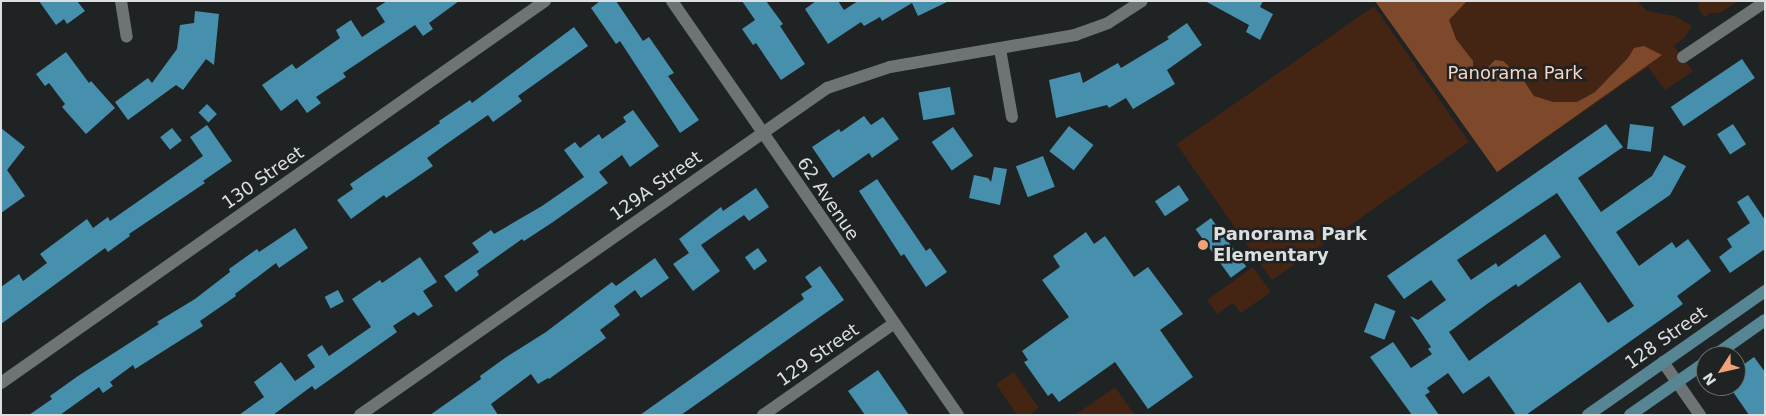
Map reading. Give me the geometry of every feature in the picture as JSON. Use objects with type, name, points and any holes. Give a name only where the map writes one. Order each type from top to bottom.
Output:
[{"type":"main road","name":"128 Street","points":[[1588,415],[1765,291]]},
{"type":"main road","points":[[1728,346],[1765,320]]},
{"type":"main road","points":[[1630,415],[1696,369]]},
{"type":"street","points":[[121,1],[127,37]]},
{"type":"street","name":"130 Street","points":[[1,382],[545,1]]},
{"type":"street","name":"62 Avenue","points":[[672,1],[893,324],[958,415]]},
{"type":"street","name":"129A Street","points":[[360,415],[828,88],[890,67],[1075,35],[1108,23],[1142,1]]},
{"type":"street","points":[[1683,57],[1765,2]]},
{"type":"street","points":[[1000,49],[1012,118]]},
{"type":"street","name":"129 Street","points":[[763,415],[893,324]]},
{"type":"street","points":[[1663,362],[1700,415]]},
{"type":"green space","name":"Panorama Park","points":[[1375,1],[1637,1],[1647,11],[1675,16],[1692,26],[1685,37],[1674,46],[1693,71],[1665,90],[1648,67],[1497,172]]},
{"type":"green space","points":[[1375,1],[1467,1],[1449,20],[1456,39],[1473,61],[1473,69],[1480,75],[1495,60],[1503,61],[1522,78],[1534,96],[1553,102],[1577,102],[1595,92],[1628,58],[1634,48],[1644,46],[1662,55],[1497,172]]},
{"type":"green space","points":[[1699,1],[1738,1],[1720,13],[1710,13],[1704,17],[1698,8]]},
{"type":"green space","points":[[1374,6],[1469,142],[1272,280],[1177,144]]},
{"type":"green space","points":[[1253,267],[1271,292],[1241,313],[1233,303],[1217,314],[1207,300]]},
{"type":"green space","points":[[1014,372],[1039,408],[1029,415],[1017,415],[996,384]]},
{"type":"green space","points":[[1115,387],[1135,415],[1075,415]]},
{"type":"building","points":[[39,1],[77,1],[85,11],[67,24],[64,19],[56,25]]},
{"type":"building","points":[[387,1],[459,1],[429,23],[433,29],[423,36],[415,25],[343,73],[346,77],[316,97],[321,103],[307,113],[297,99],[281,111],[262,85],[292,64],[296,69],[340,38],[336,30],[351,20],[362,37],[385,22],[376,8]]},
{"type":"building","points":[[600,1],[616,1],[643,41],[649,37],[674,73],[668,76],[699,120],[680,133],[620,41],[616,44],[591,8]]},
{"type":"building","points":[[742,1],[766,1],[783,24],[780,26],[805,64],[781,80],[756,43],[753,45],[742,29],[755,20]]},
{"type":"building","points":[[816,1],[838,1],[844,10],[858,1],[949,1],[918,16],[912,3],[882,21],[880,17],[864,26],[861,22],[828,44],[805,9]]},
{"type":"building","points":[[1205,1],[1263,1],[1260,7],[1273,14],[1260,40],[1246,32],[1249,25]]},
{"type":"building","points":[[195,11],[219,14],[214,65],[206,59],[183,90],[176,85],[128,120],[115,102],[148,78],[152,83],[177,49],[180,25],[194,23]]},
{"type":"building","points":[[1187,23],[1202,45],[1167,70],[1175,84],[1133,109],[1126,98],[1109,108],[1107,105],[1056,118],[1049,80],[1080,72],[1083,83],[1118,63],[1121,68],[1169,39],[1167,37]]},
{"type":"building","points":[[574,27],[588,46],[518,96],[522,101],[493,122],[488,115],[427,158],[433,166],[386,198],[384,195],[351,219],[337,200],[353,189],[350,184],[440,123],[439,121],[470,100],[472,103]]},
{"type":"building","points":[[66,52],[89,83],[91,81],[115,108],[86,134],[62,107],[65,104],[49,83],[45,86],[36,74]]},
{"type":"building","points":[[1742,59],[1755,78],[1684,126],[1671,107]]},
{"type":"building","points":[[950,87],[955,115],[923,120],[918,93]]},
{"type":"building","points":[[207,104],[217,114],[208,122],[199,112]]},
{"type":"building","points":[[633,110],[659,146],[630,167],[622,155],[599,172],[608,183],[553,222],[524,241],[522,239],[477,271],[479,275],[456,292],[444,276],[479,252],[472,243],[491,230],[494,234],[542,206],[584,177],[564,150],[575,142],[580,148],[599,134],[602,139],[626,122],[623,117]]},
{"type":"building","points":[[864,116],[871,125],[883,117],[899,139],[872,158],[869,153],[833,178],[812,147],[839,129],[841,132]]},
{"type":"building","points":[[1606,124],[1623,147],[1578,178],[1601,212],[1652,176],[1664,155],[1686,166],[1670,195],[1616,232],[1639,266],[1672,242],[1676,248],[1688,239],[1711,271],[1677,296],[1683,304],[1526,415],[1516,415],[1489,376],[1463,394],[1448,373],[1427,388],[1430,392],[1425,395],[1439,415],[1412,415],[1370,357],[1393,342],[1411,368],[1432,354],[1428,349],[1431,347],[1410,316],[1418,320],[1446,300],[1431,280],[1404,299],[1387,276]],"holes":[[[1557,193],[1634,306],[1608,323],[1580,282],[1469,361],[1449,332],[1516,284],[1518,287],[1561,257],[1545,234],[1498,267],[1496,263],[1471,280],[1457,260]]]},
{"type":"building","points":[[1630,124],[1654,127],[1651,152],[1627,149]]},
{"type":"building","points":[[1733,124],[1746,144],[1730,154],[1717,134]]},
{"type":"building","points":[[207,125],[232,161],[203,181],[205,183],[129,234],[130,236],[108,252],[105,248],[1,324],[1,287],[19,274],[23,281],[47,263],[40,254],[87,219],[93,228],[108,217],[110,221],[203,156],[190,137]]},
{"type":"building","points":[[1069,126],[1093,145],[1074,170],[1049,151]]},
{"type":"building","points":[[953,127],[973,156],[952,171],[932,142]]},
{"type":"building","points":[[1,128],[25,147],[7,170],[25,196],[1,213]]},
{"type":"building","points":[[172,128],[182,141],[170,150],[160,137]]},
{"type":"building","points":[[1043,156],[1055,187],[1028,197],[1016,166]]},
{"type":"building","points":[[994,167],[1007,169],[1000,205],[969,198],[974,175],[988,178],[991,182]]},
{"type":"building","points":[[877,179],[926,251],[930,248],[947,272],[926,287],[904,254],[901,256],[859,191]]},
{"type":"building","points":[[1179,185],[1189,200],[1165,216],[1155,201]]},
{"type":"building","points":[[756,188],[769,207],[749,221],[744,215],[701,245],[720,271],[693,291],[673,264],[689,253],[679,239],[721,207],[723,211]]},
{"type":"building","points":[[1748,195],[1765,220],[1765,249],[1730,273],[1719,257],[1732,247],[1727,239],[1750,223],[1737,202]]},
{"type":"building","points":[[1211,218],[1246,267],[1231,278],[1196,229]]},
{"type":"building","points":[[295,228],[308,248],[279,268],[276,263],[235,294],[236,296],[200,321],[203,326],[135,369],[133,365],[110,382],[113,386],[103,393],[99,387],[60,415],[29,415],[52,399],[50,396],[78,376],[159,324],[157,322],[195,299],[230,272],[229,269],[257,249],[259,252]]},
{"type":"building","points":[[1086,232],[1094,244],[1105,236],[1134,277],[1148,267],[1183,314],[1160,330],[1193,377],[1148,409],[1115,362],[1059,402],[1052,393],[1048,396],[1024,362],[1028,360],[1022,351],[1069,317],[1042,280],[1060,267],[1053,256]]},
{"type":"building","points":[[758,248],[767,261],[754,270],[745,257]]},
{"type":"building","points":[[420,257],[437,282],[423,291],[433,306],[418,316],[414,312],[393,326],[397,332],[315,390],[312,386],[273,415],[239,415],[264,397],[254,382],[281,362],[295,381],[315,367],[307,355],[322,345],[329,356],[371,327],[352,299],[380,280],[382,283]]},
{"type":"building","points":[[655,258],[669,278],[641,298],[635,290],[614,306],[620,315],[600,330],[606,338],[549,379],[538,384],[531,374],[491,404],[498,415],[430,415],[481,379],[480,376],[546,332],[612,282],[616,286]]},
{"type":"building","points":[[820,266],[844,300],[681,415],[640,415],[804,299],[801,294],[812,287],[805,277]]},
{"type":"building","points":[[338,290],[344,302],[331,308],[325,297]]},
{"type":"building","points":[[1375,303],[1396,311],[1384,340],[1364,332]]},
{"type":"building","points":[[1754,357],[1765,372],[1765,415],[1749,415],[1736,396],[1746,396],[1746,363]]},
{"type":"building","points":[[878,370],[909,415],[865,415],[848,391]]},
{"type":"place","name":"Panorama Park Elementary","points":[[1203,245]]}]
